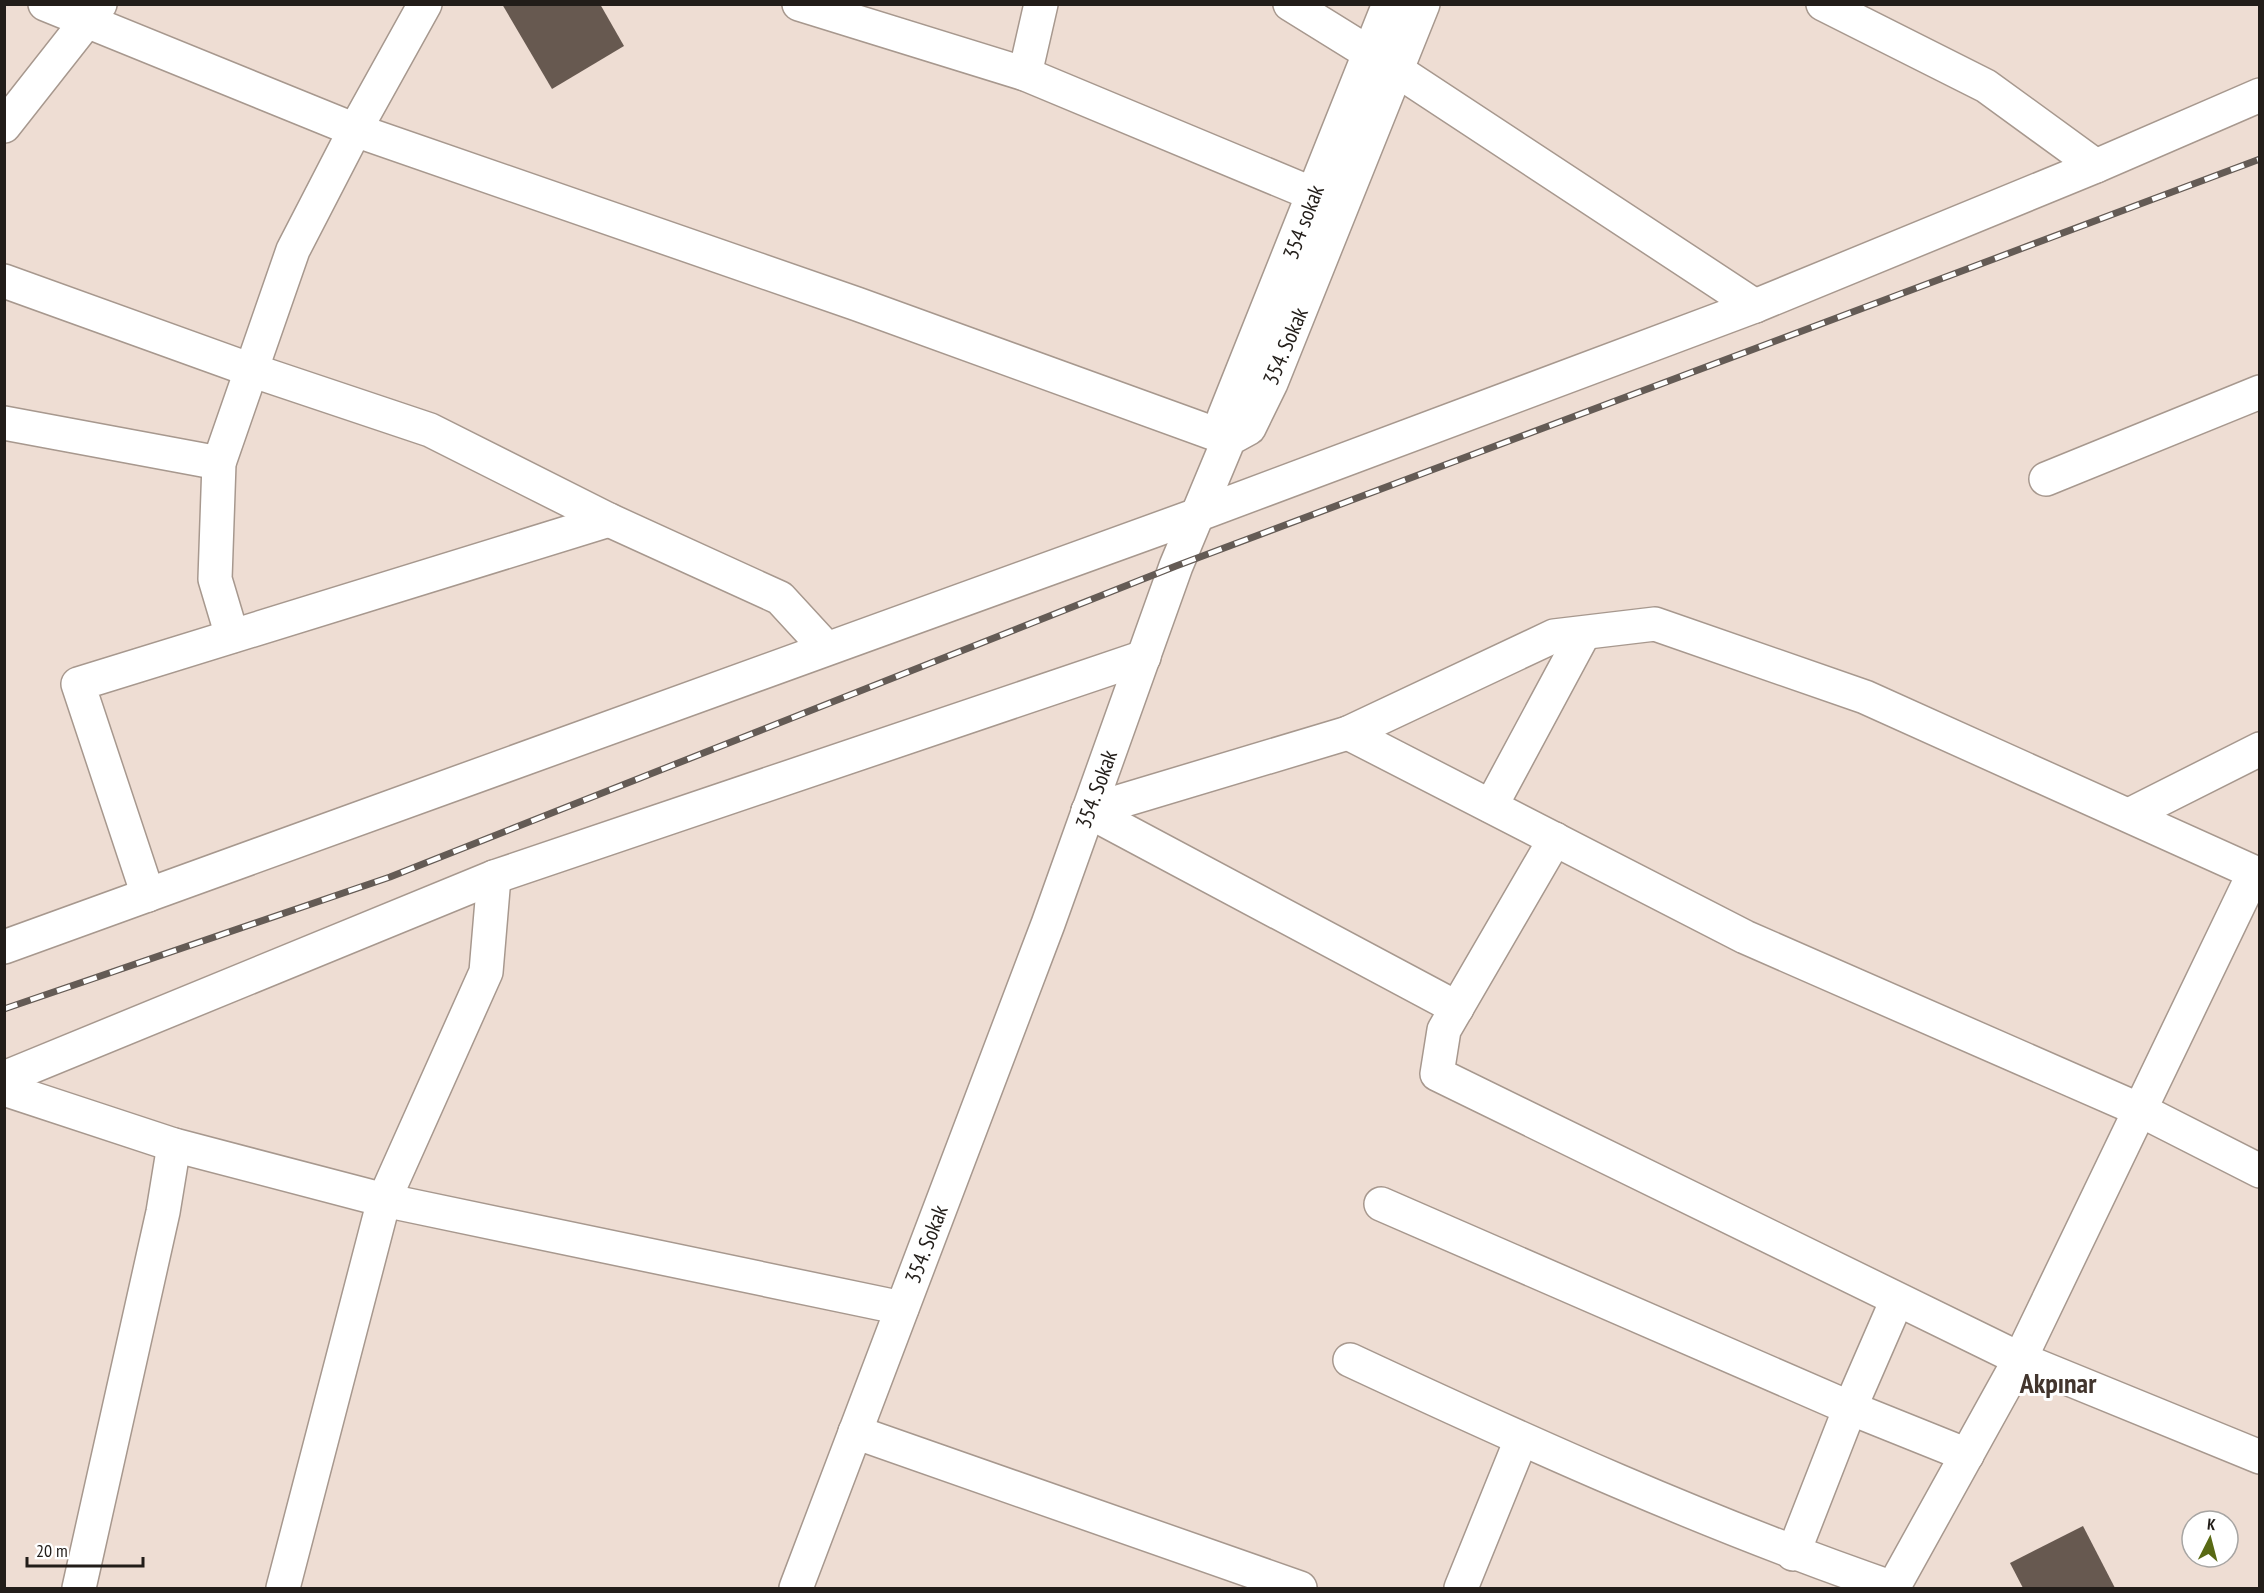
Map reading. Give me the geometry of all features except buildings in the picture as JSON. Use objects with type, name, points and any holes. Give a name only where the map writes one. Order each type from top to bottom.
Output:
[{"type":"street","points":[[45,4],[94,13],[355,130],[857,304],[1229,439]]},
{"type":"street","points":[[232,636],[215,579],[219,463],[293,250],[355,130],[425,4]]},
{"type":"street","points":[[799,4],[1025,74],[1313,194]]},
{"type":"street","points":[[1025,74],[1041,4]]},
{"type":"street","points":[[1290,4],[1755,306]]},
{"type":"street","name":"354 sokak","points":[[1229,439],[1224,417],[1278,289],[1313,194],[1384,63],[1389,4]]},
{"type":"street","name":"354. Sokak","points":[[796,1588],[1197,515],[1229,439],[1249,428],[1271,383],[1384,63],[1423,4]]},
{"type":"street","points":[[1823,4],[1986,86],[2096,166]]},
{"type":"street","points":[[4,126],[94,13]]},
{"type":"street","points":[[4,947],[1197,515],[1755,306],[2096,166],[2259,95]]},
{"type":"street","points":[[4,281],[251,370],[430,430],[609,520],[780,598],[826,648]]},
{"type":"street","points":[[2046,479],[2259,392]]},
{"type":"street","points":[[4,423],[219,463]]},
{"type":"street","points":[[148,895],[78,684],[609,520]]},
{"type":"street","points":[[1088,811],[1348,733],[1554,636],[1655,624],[1865,698],[2258,871],[2020,1359],[1893,1588],[1793,1554],[1521,1440],[1350,1360]]},
{"type":"street","points":[[1491,806],[1584,633]]},
{"type":"street","points":[[4,1078],[494,877],[1143,657]]},
{"type":"street","points":[[1348,733],[1745,937],[2140,1110],[2259,1171]]},
{"type":"street","points":[[2129,815],[2259,749]]},
{"type":"street","points":[[1088,811],[1457,1008]]},
{"type":"street","points":[[1554,839],[1444,1030],[1437,1074],[2020,1359],[2259,1457]]},
{"type":"street","points":[[283,1588],[384,1200],[486,972],[494,877]]},
{"type":"street","points":[[4,1089],[174,1145],[384,1200],[902,1308]]},
{"type":"street","points":[[80,1588],[163,1212],[174,1145]]},
{"type":"street","points":[[1381,1204],[1850,1408],[1967,1455]]},
{"type":"street","points":[[1793,1554],[1850,1408],[1897,1299]]},
{"type":"street","points":[[855,1432],[1300,1588]]},
{"type":"street","points":[[1461,1588],[1521,1440]]},
{"type":"railway","points":[[4,1009],[390,877],[1176,566],[2260,159]]},
{"type":"district","name":"Akpınar","points":[[2058,1382]]}]
